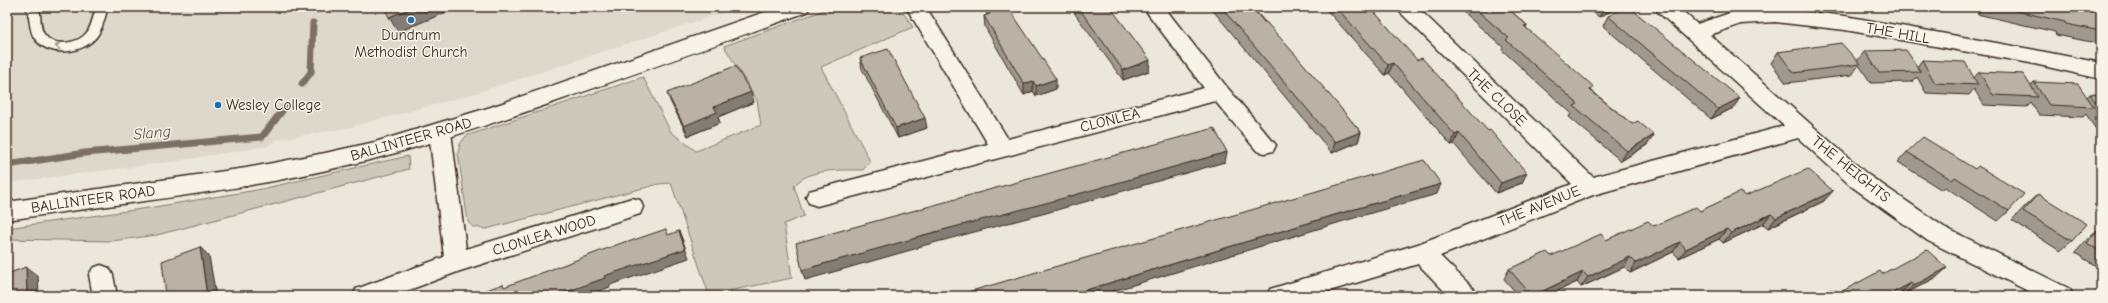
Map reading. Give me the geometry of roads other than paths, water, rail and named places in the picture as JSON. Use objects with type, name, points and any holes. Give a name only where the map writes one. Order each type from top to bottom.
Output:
[{"type":"street","name":"BALLINTEER ROAD","points":[[7,211],[212,183],[326,162],[440,132],[605,77],[800,7]]},
{"type":"street","points":[[1153,7],[1219,92],[1265,145]]},
{"type":"street","name":"THE CLOSE","points":[[1405,7],[1589,187]]},
{"type":"street","name":"THE HEIGHTS","points":[[1665,7],[1859,180],[1936,234],[2061,296]]},
{"type":"street","points":[[924,9],[1002,148]]},
{"type":"street","name":"THE HILL","points":[[1695,33],[1739,17],[1775,15],[1845,23],[2101,70]]},
{"type":"street","name":"CLONLEA","points":[[817,197],[1219,92]]},
{"type":"street","name":"THE AVENUE","points":[[1279,296],[1422,253],[1589,187],[1802,129]]},
{"type":"street","points":[[440,132],[456,262]]},
{"type":"street","name":"CLONLEA WOOD","points":[[365,296],[456,262],[632,207]]},
{"type":"street","points":[[1422,253],[1465,296]]},
{"type":"lane","points":[[32,7],[35,11],[35,26],[38,35],[43,41],[51,46],[60,46],[81,44],[93,33],[102,7]]},
{"type":"waterway","name":"Slang","points":[[302,84],[311,72],[313,23]]},
{"type":"waterway","name":"Slang","points":[[7,165],[85,153],[262,137],[285,107]]},
{"type":"place","name":"Dundrum Methodist Church","points":[[411,20]]},
{"type":"place","name":"Wesley College","points":[[218,105]]}]
